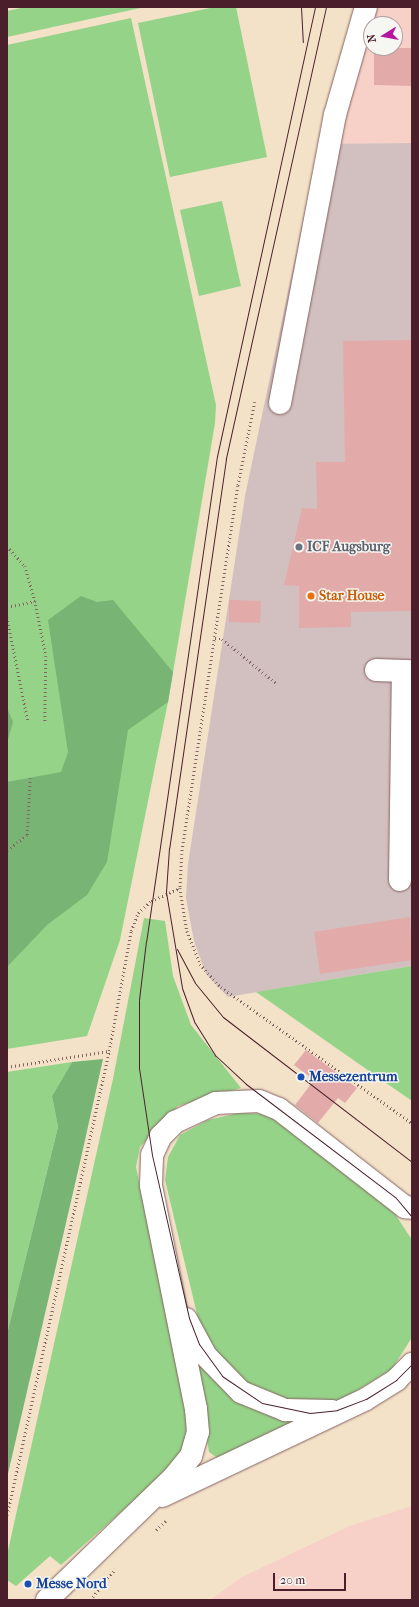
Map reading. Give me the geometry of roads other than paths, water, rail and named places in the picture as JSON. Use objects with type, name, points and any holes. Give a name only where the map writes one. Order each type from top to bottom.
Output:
[{"type":"lane","points":[[280,403],[335,115],[366,7]]},
{"type":"lane","points":[[376,670],[408,671],[400,880]]},
{"type":"lane","points":[[47,1600],[191,1456],[198,1432],[196,1409],[151,1185],[152,1155],[161,1136],[175,1122],[216,1103],[259,1101],[279,1109],[410,1211]]},
{"type":"lane","points":[[175,1301],[214,1367],[251,1398],[298,1412],[351,1406]]},
{"type":"lane","points":[[381,1391],[412,1359]]},
{"type":"lane","points":[[143,1505],[381,1391],[412,1364]]},
{"type":"tram line","points":[[301,7],[303,42]]},
{"type":"tram line","points":[[315,7],[217,456],[146,941],[139,1000],[139,1068],[152,1155],[189,1318],[199,1344],[222,1376],[262,1403],[310,1413],[337,1410],[366,1399],[396,1380],[412,1364]]},
{"type":"tram line","points":[[326,7],[226,459],[169,848],[166,892],[182,988],[195,1023],[216,1056],[246,1084],[396,1198],[412,1217]]},
{"type":"tram line","points":[[177,949],[195,983],[223,1017],[412,1162]]},
{"type":"place","name":"ICF Augsburg","points":[[299,547]]},
{"type":"place","name":"Star House","points":[[311,596]]},
{"type":"place","name":"Messezentrum","points":[[301,1077]]},
{"type":"place","name":"Messe Nord","points":[[28,1584]]}]
